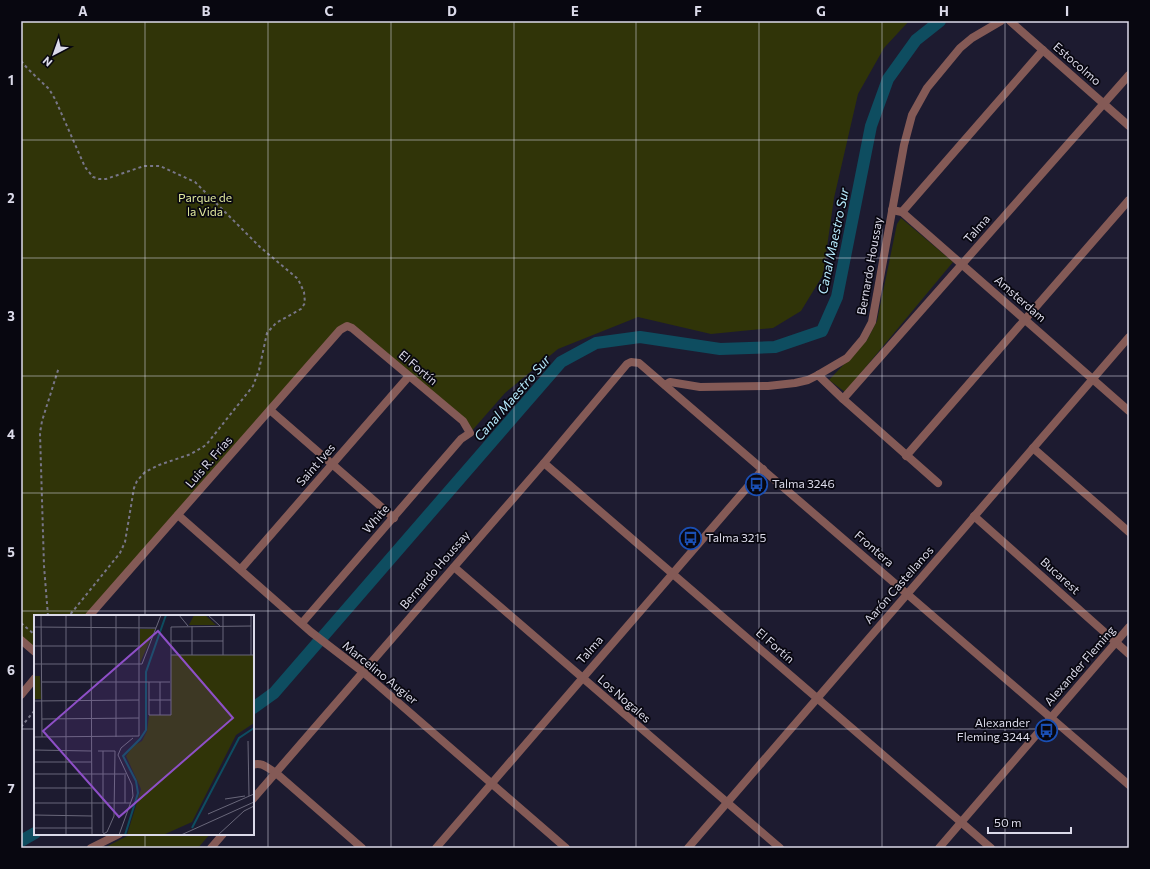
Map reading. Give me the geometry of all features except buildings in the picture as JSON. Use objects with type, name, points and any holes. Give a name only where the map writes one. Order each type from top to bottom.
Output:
[{"type":"street","name":"Bernardo Houssay","points":[[665,385],[670,382],[700,387],[768,386],[795,383],[818,376],[847,358],[856,349],[868,331],[873,316],[904,145],[912,115],[927,88],[960,48],[972,38],[1001,21]]},
{"type":"street","name":"Estocolmo","points":[[1010,21],[1129,126]]},
{"type":"street","points":[[902,212],[1043,50]]},
{"type":"street","name":"Talma","points":[[843,399],[1129,75]]},
{"type":"street","points":[[906,456],[1129,200]]},
{"type":"street","name":"Amsterdam","points":[[892,210],[902,212],[1129,411]]},
{"type":"street","name":"El Fortín","points":[[347,326],[352,328],[463,421],[470,433]]},
{"type":"street","name":"Luis R. Frías","points":[[90,615],[340,330],[347,326]]},
{"type":"street","name":"Aarón Castellanos","points":[[688,848],[1129,337]]},
{"type":"street","name":"Bernardo Houssay","points":[[254,798],[544,463],[627,364],[631,362],[639,362]]},
{"type":"street","name":"Frontera","points":[[639,362],[1129,785]]},
{"type":"street","name":"Saint Ives","points":[[241,570],[409,376]]},
{"type":"street","points":[[818,376],[938,483]]},
{"type":"street","points":[[270,410],[394,518]]},
{"type":"street","name":"White","points":[[302,623],[461,439],[470,433]]},
{"type":"street","points":[[1033,448],[1129,532]]},
{"type":"street","name":"El Fortín","points":[[544,463],[990,848]]},
{"type":"street","name":"Talma","points":[[436,848],[763,469]]},
{"type":"street","name":"Marcelino Augier","points":[[178,515],[311,632],[363,672],[566,848]]},
{"type":"street","name":"Bucarest","points":[[974,516],[1129,654]]},
{"type":"street","name":"Los Nogales","points":[[454,567],[780,848]]},
{"type":"street","name":"Alexander Fleming","points":[[939,848],[1129,628]]},
{"type":"street","points":[[21,640],[34,651]]},
{"type":"street","points":[[21,695],[34,679]]},
{"type":"street","points":[[254,764],[256,763],[263,765],[276,773],[362,848]]},
{"type":"street","points":[[91,848],[116,835]]},
{"type":"street","points":[[211,848],[222,835]]},
{"type":"path","points":[[21,61],[28,70],[49,89],[85,167],[93,177],[106,179],[144,166],[160,166],[195,182],[260,247],[298,278],[304,292],[305,303],[301,309],[276,323],[267,333],[259,370],[253,386],[206,445],[191,454],[158,465],[145,472],[137,480],[134,488],[125,542],[120,553],[70,615]]},
{"type":"path","points":[[48,615],[44,566],[40,433],[42,421],[59,367]]},
{"type":"path","points":[[21,623],[34,634]]},
{"type":"path","points":[[21,726],[34,711]]},
{"type":"green space","name":"Parque de la Vida","points":[[21,21],[909,21],[884,48],[858,94],[834,198],[823,275],[801,311],[773,328],[711,334],[638,317],[558,349],[505,393],[470,433],[466,425],[347,326],[90,615],[34,615],[34,651],[21,640]]},
{"type":"green space","points":[[901,218],[953,262],[845,392],[829,380],[867,340],[877,321],[897,224]]},
{"type":"green space","points":[[129,835],[209,835],[198,848],[104,848]]},
{"type":"waterway","name":"Canal Maestro Sur","points":[[254,707],[274,693],[561,362],[596,343],[640,337],[720,349],[775,347],[822,331],[837,297],[871,126],[888,79],[916,40],[940,21]]},
{"type":"waterway","name":"Canal Maestro Sur","points":[[21,841],[34,834]]},
{"type":"place","name":"Talma 3246","points":[[756,484]]},
{"type":"place","name":"Talma 3215","points":[[690,538]]},
{"type":"place","name":"Alexander Fleming 3244","points":[[1046,730]]}]
